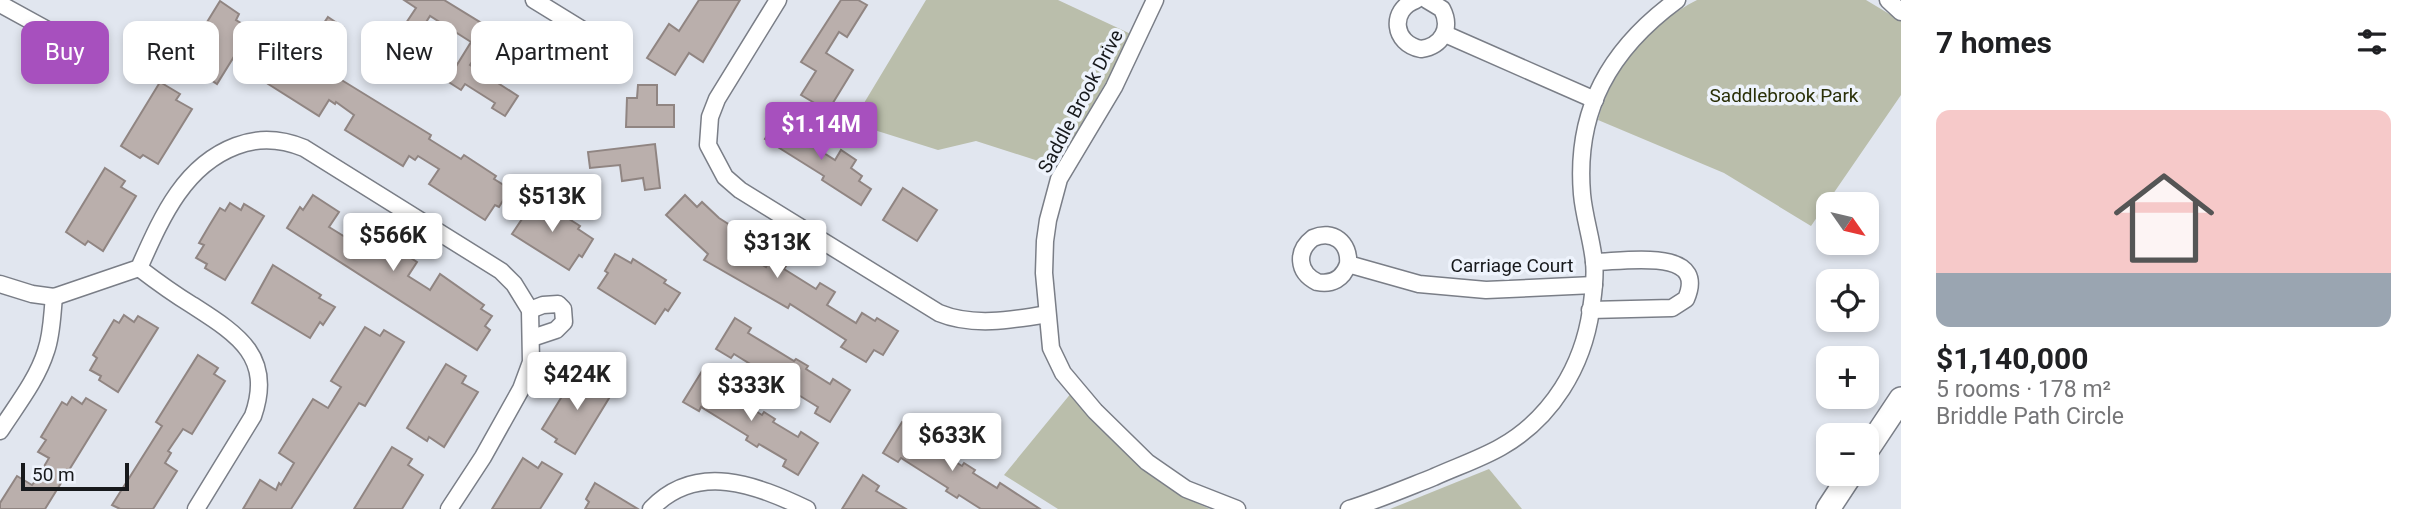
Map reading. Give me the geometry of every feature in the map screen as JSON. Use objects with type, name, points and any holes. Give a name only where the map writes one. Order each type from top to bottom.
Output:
[{"type":"street","points":[[534,0],[568,21]]},
{"type":"street","points":[[778,0],[712,110],[708,145],[724,177],[740,190],[939,313],[968,321],[1019,319],[1047,314]]},
{"type":"street","name":"Saddle Brook Drive","points":[[1155,0],[1114,87],[1059,178],[1045,241],[1044,272],[1051,348],[1063,373],[1128,445],[1186,489],[1237,509]]},
{"type":"street","points":[[1416,0],[1405,5],[1398,19],[1398,32],[1403,40],[1415,48],[1428,48],[1438,43],[1445,34],[1446,19],[1442,9],[1427,0]]},
{"type":"street","points":[[1349,509],[1501,447],[1529,427],[1556,399],[1583,347],[1594,285],[1594,262],[1582,196],[1583,138],[1602,79],[1629,41],[1677,0]]},
{"type":"street","points":[[1888,0],[1901,12]]},
{"type":"street","points":[[0,4],[31,21]]},
{"type":"street","points":[[1445,34],[1595,100]]},
{"type":"street","points":[[0,284],[32,295],[54,297],[139,268],[156,230],[198,167],[222,151],[250,141],[281,141],[304,148],[485,260],[514,284],[530,310],[531,362],[522,389],[449,509]]},
{"type":"street","points":[[1591,310],[1672,308],[1686,299],[1690,283],[1684,268],[1669,261],[1594,262]]},
{"type":"street","name":"Carriage Court","points":[[1348,264],[1419,284],[1486,290],[1594,285]]},
{"type":"street","points":[[139,268],[236,334],[252,357],[259,377],[257,405],[253,416],[196,509]]},
{"type":"street","points":[[0,431],[29,386],[46,352],[54,297]]},
{"type":"street","points":[[530,310],[543,305],[558,304],[563,309],[564,322],[556,330],[532,334]]},
{"type":"street","points":[[1879,432],[1901,399]]},
{"type":"street","points":[[652,509],[665,495],[686,485],[728,481],[763,489],[807,509]]},
{"type":"street","points":[[1828,509],[1843,486]]},
{"type":"green space","points":[[926,0],[1058,0],[1133,35],[1057,167],[976,141],[938,150],[852,123]]},
{"type":"green space","name":"Saddlebrook Park","points":[[1697,0],[1866,0],[1901,21],[1901,95],[1834,192],[1816,192],[1816,219],[1811,226],[1724,173],[1598,120],[1612,83],[1623,66],[1649,35]]},
{"type":"green space","points":[[1072,392],[1101,428],[1133,460],[1169,487],[1210,509],[1058,509],[1004,475]]},
{"type":"green space","points":[[1489,469],[1522,509],[1390,509]]},
{"type":"building","points":[[404,0],[444,0],[478,21],[471,21],[471,42],[457,33],[457,21],[438,21],[430,16],[427,21],[407,21],[416,8]]},
{"type":"building","points":[[699,0],[740,0],[703,62],[689,53],[675,75],[647,58],[669,24],[679,31]]},
{"type":"building","points":[[841,0],[858,0],[867,5],[847,37],[839,32],[826,53],[853,70],[828,111],[801,95],[816,71],[801,62]]},
{"type":"building","points":[[220,1],[239,14],[238,21],[233,21],[233,58],[219,81],[219,21],[208,21]]},
{"type":"building","points":[[471,42],[471,84],[499,84],[518,96],[505,116],[492,108],[495,103],[465,84],[461,90],[452,84],[457,84],[457,65]]},
{"type":"building","points":[[347,83],[431,135],[429,139],[461,159],[464,155],[496,176],[494,179],[510,189],[499,207],[495,205],[485,220],[429,184],[439,169],[418,156],[415,160],[409,156],[403,166],[345,130],[354,115],[336,102],[335,104],[329,100],[319,116],[268,84]]},
{"type":"building","points":[[159,84],[180,94],[176,100],[192,109],[158,164],[143,155],[140,158],[121,146]]},
{"type":"building","points":[[638,85],[657,85],[657,105],[674,105],[674,127],[626,127],[627,98],[637,98]]},
{"type":"building","points":[[780,116],[793,124],[789,131],[835,160],[841,150],[856,160],[851,168],[862,176],[859,181],[871,189],[861,205],[822,180],[824,176],[765,139]]},
{"type":"building","points":[[655,144],[660,188],[645,190],[643,178],[622,181],[620,165],[590,168],[588,152]]},
{"type":"building","points":[[105,168],[125,181],[121,187],[136,196],[103,251],[88,241],[85,245],[66,232]]},
{"type":"building","points":[[903,188],[937,210],[917,241],[883,220]]},
{"type":"building","points":[[313,195],[339,212],[329,227],[350,240],[360,225],[417,262],[408,276],[430,290],[440,274],[484,305],[481,309],[492,316],[485,326],[490,330],[477,350],[287,228],[300,207],[303,210]]},
{"type":"building","points":[[685,195],[697,207],[702,202],[719,218],[744,234],[736,248],[766,267],[774,254],[788,263],[784,269],[816,289],[820,283],[835,292],[827,305],[856,323],[862,313],[875,321],[877,318],[898,331],[883,355],[874,350],[866,362],[841,347],[846,340],[790,304],[788,308],[704,260],[708,254],[666,215]]},
{"type":"building","points":[[529,200],[545,209],[547,205],[580,226],[578,229],[593,239],[582,257],[579,255],[569,270],[512,234],[522,219],[519,217]]},
{"type":"building","points":[[230,203],[241,210],[244,204],[264,216],[225,280],[205,268],[207,264],[196,258],[204,245],[199,243],[220,208],[225,211]]},
{"type":"building","points":[[615,254],[631,263],[633,259],[666,280],[664,283],[680,293],[655,324],[598,288],[608,273],[605,271]]},
{"type":"building","points":[[273,265],[335,307],[323,325],[320,322],[310,338],[252,303]]},
{"type":"building","points":[[124,315],[134,322],[138,316],[158,328],[118,392],[99,380],[101,376],[90,370],[97,358],[93,355],[114,320],[119,323]]},
{"type":"building","points":[[735,318],[751,328],[748,333],[794,361],[796,359],[808,366],[806,369],[830,384],[833,379],[850,390],[830,422],[815,413],[818,407],[792,391],[790,394],[779,387],[781,383],[734,354],[731,358],[716,349]]},
{"type":"building","points":[[365,327],[380,336],[384,330],[404,342],[365,406],[359,403],[291,509],[243,509],[260,480],[276,490],[279,483],[281,485],[294,463],[279,453],[313,399],[328,408],[341,387],[331,381]]},
{"type":"building","points":[[198,355],[218,368],[214,374],[225,381],[192,434],[183,429],[168,451],[171,453],[165,463],[177,471],[153,509],[120,509],[112,505],[162,426],[156,422]]},
{"type":"building","points":[[446,364],[466,376],[462,383],[478,392],[444,447],[429,437],[427,441],[407,428]]},
{"type":"building","points":[[702,371],[719,381],[716,386],[762,415],[764,412],[775,419],[773,422],[798,437],[801,432],[818,443],[798,475],[783,466],[786,460],[759,444],[757,447],[746,440],[748,436],[701,407],[699,411],[683,402]]},
{"type":"building","points":[[575,375],[591,384],[594,378],[614,390],[575,454],[555,442],[557,439],[542,429]]},
{"type":"building","points":[[72,397],[82,404],[86,398],[106,410],[45,509],[0,509],[0,503],[17,476],[32,485],[36,480],[49,458],[38,452],[46,440],[41,437],[62,402],[67,405]]},
{"type":"building","points":[[902,422],[919,432],[916,437],[962,466],[964,463],[975,470],[973,473],[997,488],[1000,483],[1040,509],[981,509],[959,495],[957,498],[946,491],[948,488],[901,458],[898,462],[883,453]]},
{"type":"building","points":[[392,447],[412,459],[408,465],[423,475],[402,509],[354,509]]},
{"type":"building","points":[[523,458],[538,468],[542,462],[562,474],[540,509],[492,509]]},
{"type":"building","points":[[863,475],[879,486],[876,491],[906,509],[842,509]]},
{"type":"building","points":[[595,483],[638,509],[585,509],[589,502],[586,499]]}]
